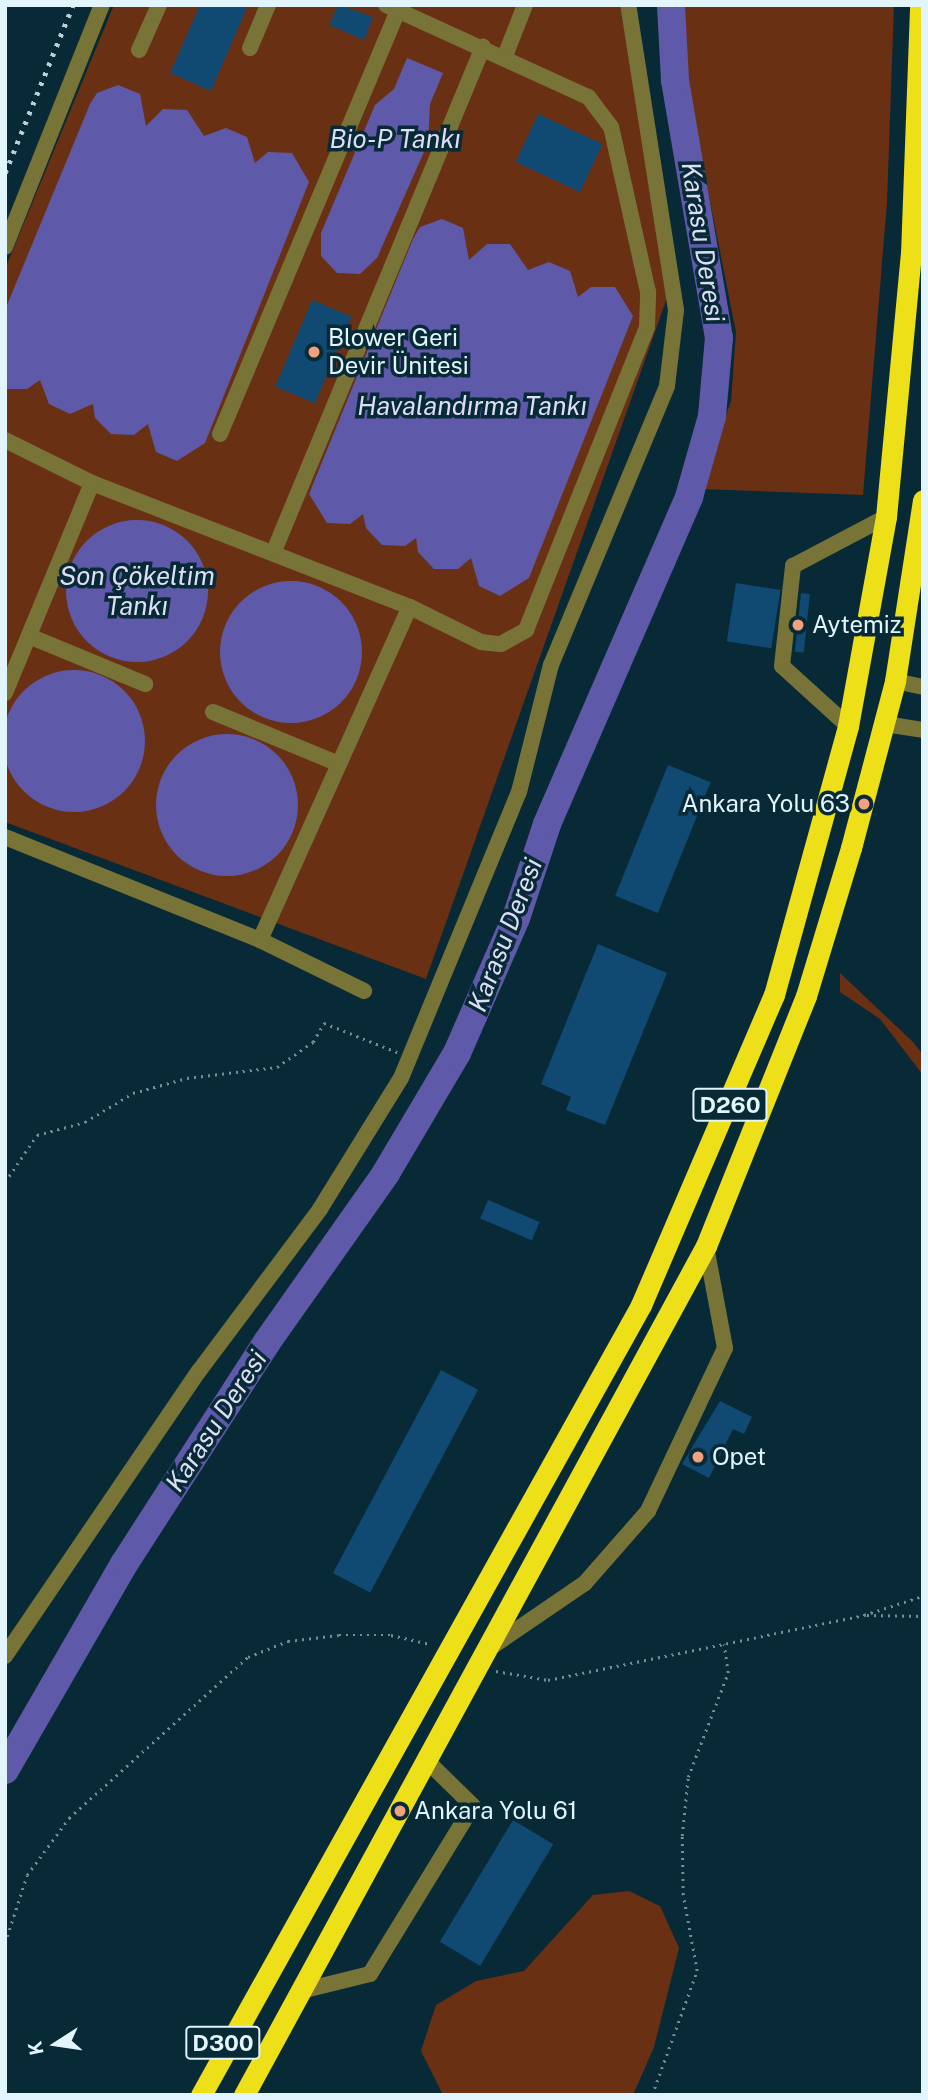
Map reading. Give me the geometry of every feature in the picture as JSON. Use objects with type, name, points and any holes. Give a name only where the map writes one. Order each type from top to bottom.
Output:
[{"type":"highway","name":"D260","points":[[201,2095],[447,1648],[641,1305],[723,1125],[774,995],[848,726],[886,517],[917,227],[920,5]]},
{"type":"highway","name":"D260","points":[[244,2095],[485,1657],[706,1246],[806,996],[885,724],[923,500]]},
{"type":"highway","name":"D300","points":[[187,2095],[259,1992]]},
{"type":"lane","points":[[5,247],[103,5]]},
{"type":"lane","points":[[139,50],[159,5]]},
{"type":"lane","points":[[250,48],[268,5]]},
{"type":"lane","points":[[505,56],[525,5]]},
{"type":"lane","points":[[5,1656],[200,1371],[320,1209],[410,1057],[519,792],[551,665],[667,386],[676,310],[628,5]]},
{"type":"lane","points":[[5,440],[92,483],[274,551],[410,607],[491,644],[510,642],[526,630],[647,327],[648,292],[608,117],[588,97],[505,56],[392,8],[220,434]]},
{"type":"lane","points":[[274,551],[483,47]]},
{"type":"lane","points":[[5,693],[92,483]]},
{"type":"lane","points":[[848,726],[782,666],[793,566],[886,517]]},
{"type":"lane","points":[[260,940],[410,607]]},
{"type":"lane","points":[[29,636],[145,684]]},
{"type":"lane","points":[[894,681],[923,687]]},
{"type":"lane","points":[[213,712],[339,764]]},
{"type":"lane","points":[[885,724],[923,730]]},
{"type":"lane","points":[[5,837],[260,940],[364,991]]},
{"type":"lane","points":[[485,1657],[585,1583],[648,1511],[725,1348],[706,1246]]},
{"type":"lane","points":[[301,1991],[370,1974],[472,1806],[428,1761]]},
{"type":"path","points":[[5,1182],[37,1135],[85,1122],[133,1093],[187,1078],[277,1067],[313,1042],[324,1023],[410,1057]]},
{"type":"path","points":[[485,1657],[513,1678],[548,1680],[864,1615],[923,1596]]},
{"type":"path","points":[[864,1615],[923,1616]]},
{"type":"path","points":[[5,1943],[27,1875],[69,1818],[248,1657],[288,1641],[339,1635],[391,1635],[447,1648]]},
{"type":"path","points":[[652,2095],[697,1971],[683,1895],[682,1836],[688,1777],[728,1672],[724,1644]]},
{"type":"shaded area","points":[[114,5],[630,5],[668,295],[426,979],[5,822],[5,269]]},
{"type":"shaded area","points":[[671,5],[894,5],[887,202],[863,495],[700,489],[731,401],[736,332]]},
{"type":"shaded area","points":[[840,973],[913,1042],[923,1055],[923,1075],[880,1019],[840,992]]},
{"type":"shaded area","points":[[629,1891],[660,1906],[679,1948],[654,2047],[633,2095],[443,2095],[421,2051],[436,2005],[476,1981],[524,1971],[593,1895]]},
{"type":"water","name":"Bio-P Tankı","points":[[407,58],[443,73],[430,104],[428,143],[377,258],[360,274],[337,273],[321,256],[321,233],[375,105],[394,89]]},
{"type":"water","points":[[118,85],[140,94],[146,126],[163,109],[187,110],[204,136],[226,128],[247,137],[255,163],[268,152],[292,153],[309,182],[205,443],[177,461],[156,452],[148,424],[134,435],[111,434],[95,418],[93,404],[70,414],[49,404],[40,380],[27,389],[5,389],[5,310],[90,104],[97,93]]},
{"type":"water","name":"Havalandırma Tankı","points":[[442,219],[463,228],[469,260],[487,244],[510,244],[528,270],[549,262],[570,271],[578,297],[591,287],[615,287],[633,316],[529,578],[500,596],[479,586],[471,558],[458,569],[434,569],[418,552],[416,538],[405,546],[382,545],[366,528],[363,514],[350,524],[327,523],[309,494],[413,239],[420,227]]},
{"type":"water","name":"Son Çökeltim Tankı","points":[[137,520],[164,526],[187,541],[202,564],[208,591],[202,618],[187,641],[164,656],[137,662],[110,656],[87,641],[72,618],[66,591],[72,564],[87,541],[110,526]]},
{"type":"water","name":"Son Çökeltim Tankı","points":[[291,581],[318,587],[341,602],[356,625],[362,652],[356,679],[341,702],[318,717],[291,723],[264,717],[241,702],[226,679],[220,652],[226,625],[241,602],[264,587]]},
{"type":"water","name":"Son Çökeltim Tankı","points":[[74,670],[101,676],[124,691],[139,714],[145,741],[139,768],[124,791],[101,806],[74,812],[47,806],[24,791],[9,768],[3,741],[9,714],[24,691],[47,676]]},
{"type":"water","points":[[227,734],[254,740],[277,755],[292,778],[298,805],[292,832],[277,855],[254,870],[227,876],[200,870],[177,855],[162,832],[156,805],[162,778],[177,755],[200,740]]},
{"type":"building","points":[[200,5],[248,5],[211,91],[170,73]]},
{"type":"building","points":[[338,5],[373,17],[364,40],[329,25]]},
{"type":"building","points":[[538,114],[602,144],[580,192],[516,162]]},
{"type":"building","name":"Blower Geri Devir Ünitesi","points":[[312,300],[352,317],[315,403],[275,387]]},
{"type":"building","points":[[736,583],[780,590],[771,648],[727,641]]},
{"type":"building","points":[[801,593],[810,594],[804,653],[795,652]]},
{"type":"building","points":[[668,765],[711,782],[658,913],[615,896]]},
{"type":"building","points":[[598,944],[667,973],[605,1125],[566,1110],[571,1097],[541,1084]]},
{"type":"building","points":[[488,1200],[540,1222],[532,1240],[480,1218]]},
{"type":"building","points":[[441,1370],[478,1390],[370,1593],[333,1573]]},
{"type":"building","points":[[720,1401],[752,1417],[744,1434],[733,1429],[709,1478],[682,1464]]},
{"type":"building","points":[[513,1820],[553,1844],[480,1966],[440,1942]]},
{"type":"waterway","name":"Karasu Deresi","points":[[5,1770],[124,1564],[267,1342],[386,1173],[457,1053],[516,918],[547,824],[689,497],[712,416],[719,338],[675,80],[671,5]]},
{"type":"railway","points":[[5,173],[73,5]]},
{"type":"place","name":"Blower Geri Devir Ünitesi","points":[[314,352]]},
{"type":"place","name":"Aytemiz","points":[[798,625]]},
{"type":"place","name":"Ankara Yolu 63","points":[[864,804]]},
{"type":"place","name":"Opet","points":[[698,1457]]},
{"type":"place","name":"Ankara Yolu 61","points":[[400,1811]]}]
